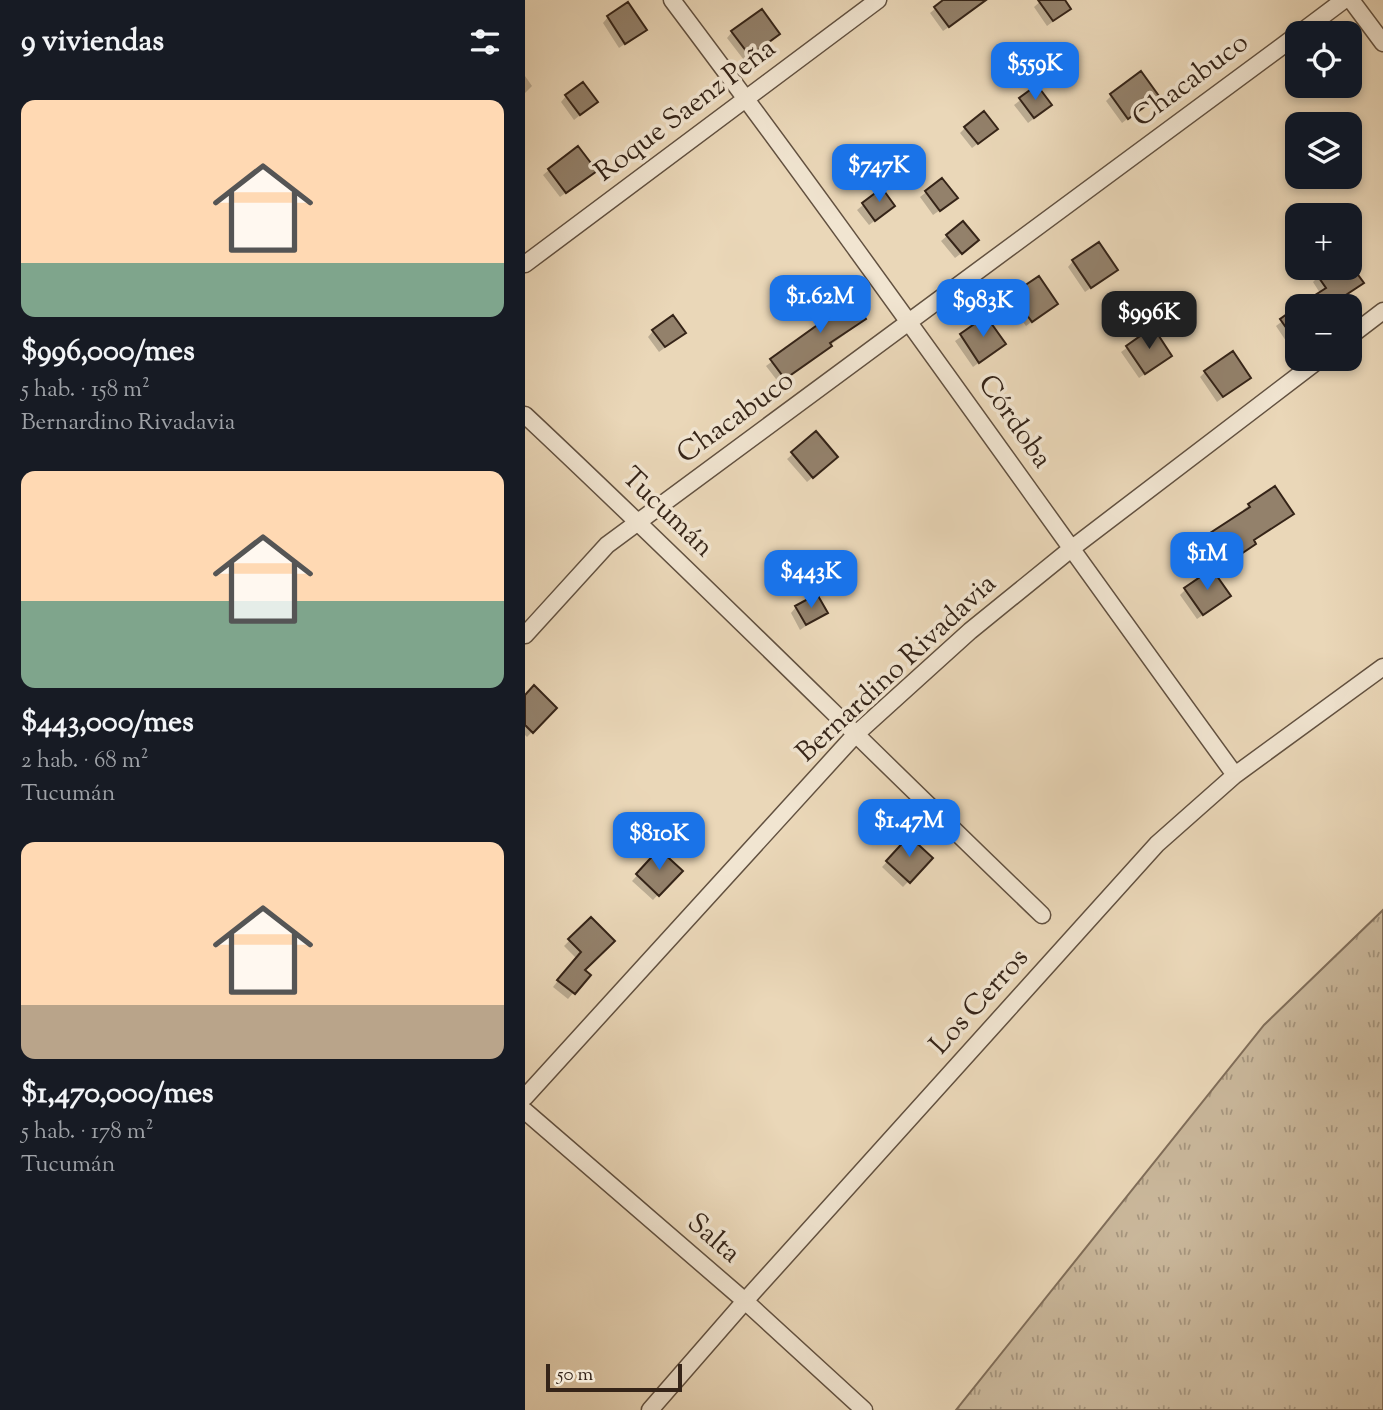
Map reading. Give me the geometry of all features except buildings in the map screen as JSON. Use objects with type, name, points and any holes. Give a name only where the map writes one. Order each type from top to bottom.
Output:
[{"type":"street","name":"Córdoba","points":[[672,0],[911,322],[1235,775]]},
{"type":"street","name":"Roque Saenz Peña","points":[[525,264],[878,0]]},
{"type":"street","name":"Chacabuco","points":[[1316,21],[1344,0]]},
{"type":"street","points":[[1351,0],[1383,43]]},
{"type":"street","name":"Chacabuco","points":[[525,635],[607,545],[1285,44]]},
{"type":"street","points":[[1362,327],[1383,311]]},
{"type":"street","name":"Bernardino Rivadavia","points":[[525,1097],[855,735],[970,631],[1071,549],[1304,371]]},
{"type":"street","name":"Tucumán","points":[[525,415],[639,522],[1042,915]]},
{"type":"street","name":"Los Cerros","points":[[650,1410],[1157,844],[1235,775],[1383,667]]},
{"type":"street","name":"Salta","points":[[525,1111],[745,1301],[864,1410]]},
{"type":"green space","points":[[1383,910],[1383,1410],[956,1410],[1264,1025]]}]
